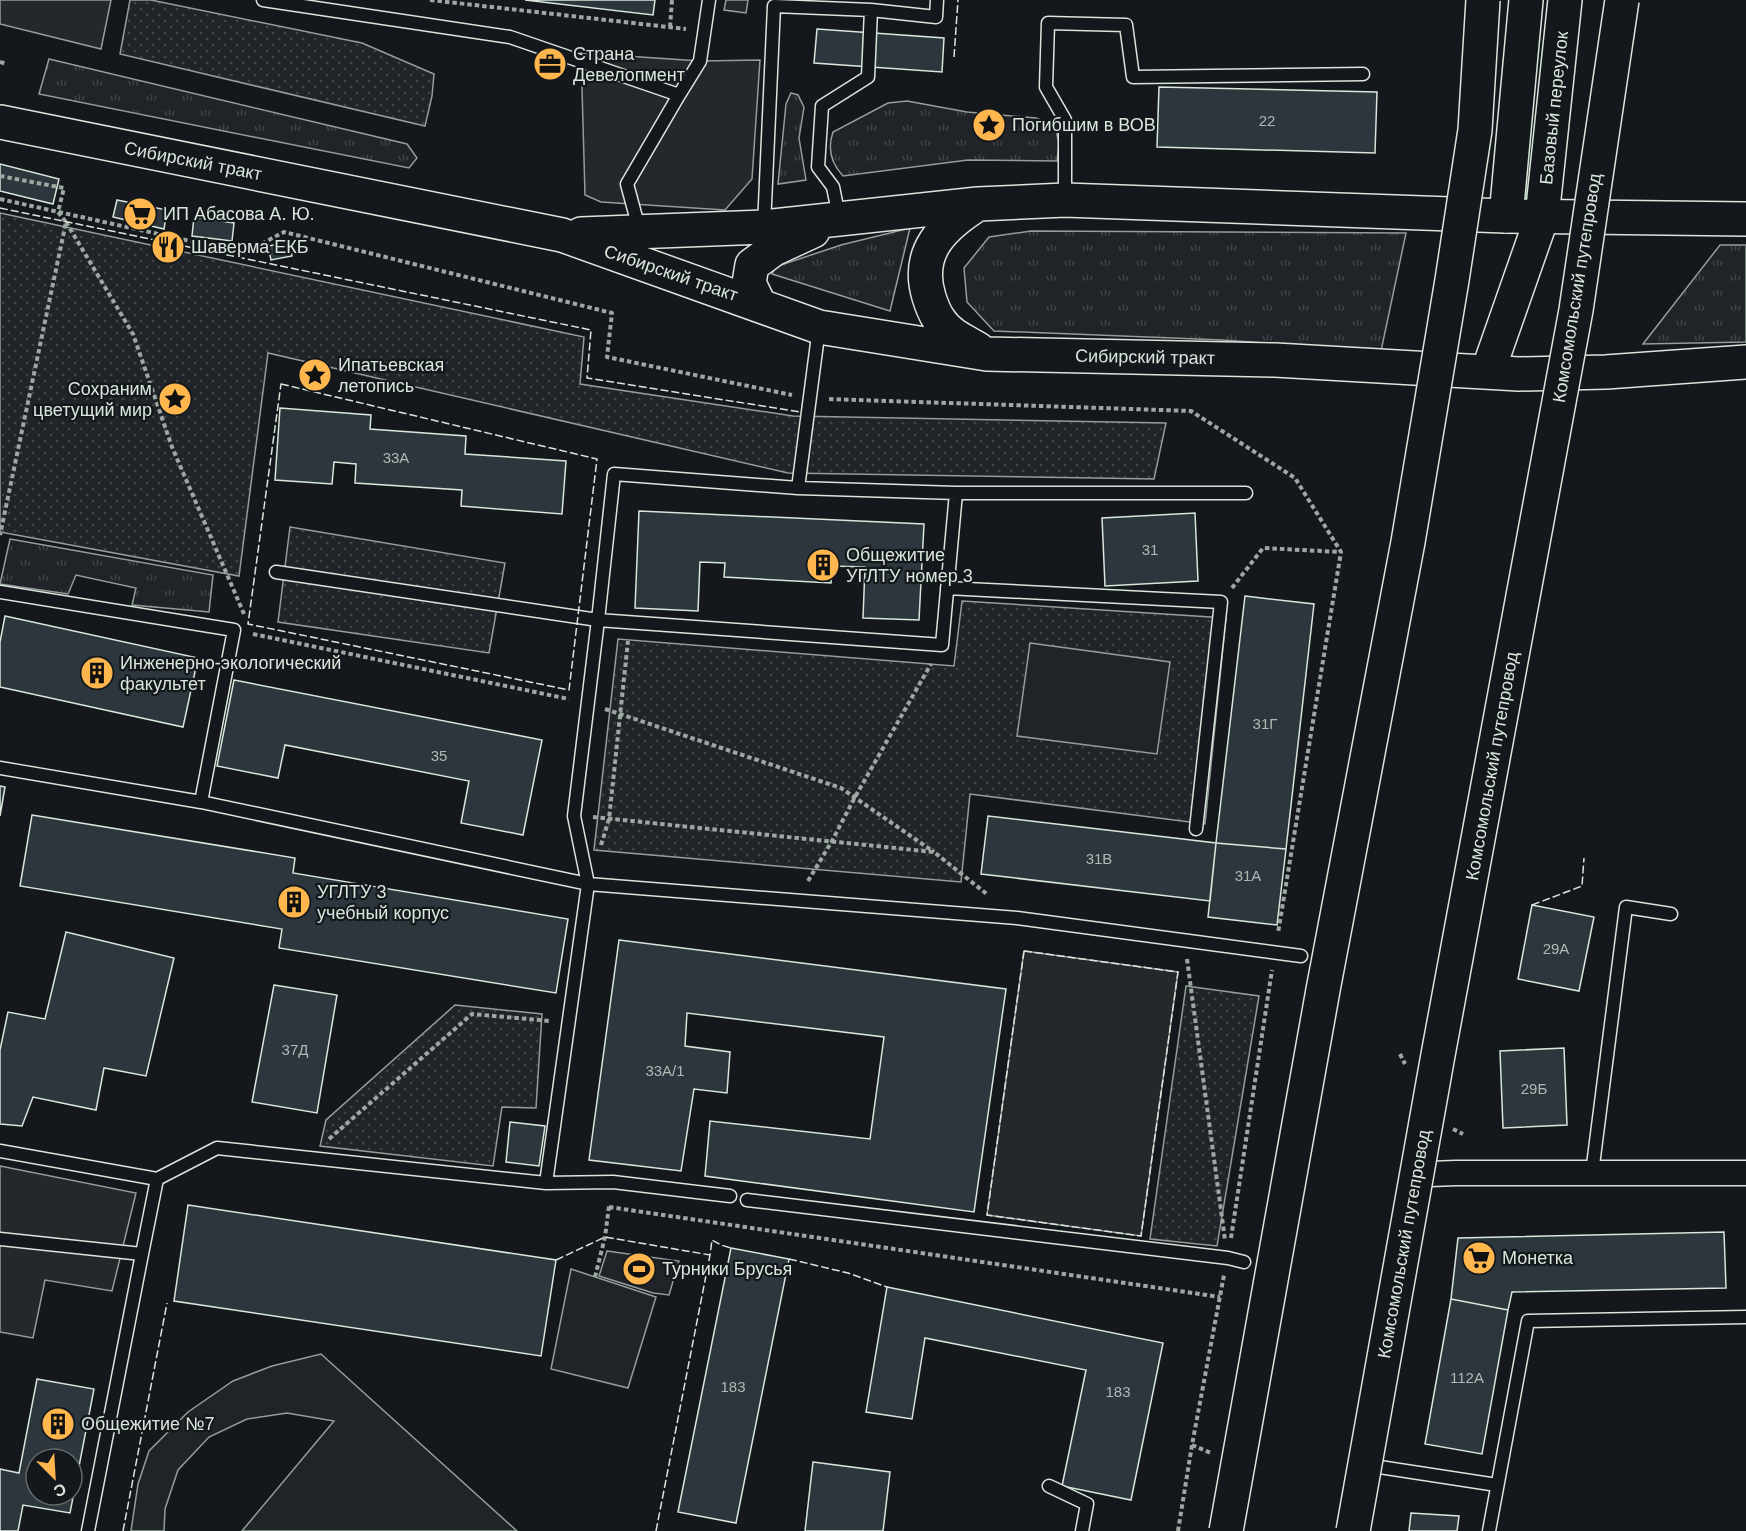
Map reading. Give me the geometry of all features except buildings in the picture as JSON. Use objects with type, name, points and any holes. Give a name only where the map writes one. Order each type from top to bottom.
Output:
[{"type":"main road","points":[[1226,1531],[1323,990],[1410,531],[1475,130],[1483,0]]},
{"type":"main road","name":"Базовый переулок","points":[[1506,216],[1526,0]]},
{"type":"main road","name":"Базовый переулок","points":[[1542,217],[1565,0]]},
{"type":"main road","name":"Комсомольский путепровод","points":[[1353,1531],[1440,1043],[1576,310],[1622,0]]},
{"type":"main road","name":"Сибирский тракт","points":[[0,122],[562,235],[819,327],[987,354],[1275,360],[1519,374],[1606,372],[1746,362]]},
{"type":"main road","name":"Сибирский тракт","points":[[562,235],[764,227],[978,204],[1065,200],[1506,216],[1746,219]]},
{"type":"main road","points":[[978,204],[959,216],[932,245],[925,269],[927,289],[934,314],[953,334],[987,354]]},
{"type":"main road","points":[[1488,371],[1542,217]]},
{"type":"main road","points":[[759,304],[749,283],[752,265],[774,249],[840,220]]},
{"type":"street","points":[[1430,1174],[1746,1173]]},
{"type":"lane","points":[[263,0],[510,37],[679,94]]},
{"type":"lane","points":[[640,233],[627,184],[700,61],[709,0]]},
{"type":"lane","points":[[764,227],[774,3],[936,17],[938,0]]},
{"type":"lane","points":[[840,220],[833,187],[818,167],[822,106],[868,77],[871,10]]},
{"type":"lane","points":[[1065,200],[1065,120],[1046,87],[1048,23],[1126,25],[1133,77],[1363,74]]},
{"type":"lane","points":[[798,488],[819,327]]},
{"type":"lane","points":[[546,1184],[588,884],[574,816],[614,474],[798,488],[956,494],[1246,493]]},
{"type":"lane","points":[[276,572],[598,620],[942,645],[956,494]]},
{"type":"lane","points":[[947,588],[1221,602],[1196,829]]},
{"type":"lane","points":[[0,592],[234,630],[201,802]]},
{"type":"lane","points":[[0,768],[201,802],[588,884],[1017,918],[1301,956]]},
{"type":"lane","points":[[1592,1173],[1626,907],[1671,914]]},
{"type":"lane","points":[[0,1151],[157,1179],[217,1148],[546,1184],[613,1182],[730,1196]]},
{"type":"lane","points":[[88,1531],[157,1179]]},
{"type":"lane","points":[[747,1200],[1228,1258],[1244,1262]]},
{"type":"lane","points":[[0,1239],[142,1254]]},
{"type":"lane","points":[[1489,1531],[1528,1321],[1746,1317]]},
{"type":"lane","points":[[1373,1466],[1497,1485]]},
{"type":"lane","points":[[1049,1486],[1087,1504],[1082,1531]]},
{"type":"path","points":[[430,0],[705,31]]},
{"type":"path","points":[[670,27],[672,0]]},
{"type":"path","points":[[0,62],[7,64]]},
{"type":"path","points":[[0,176],[64,188],[58,212],[133,334],[172,447],[248,624]]},
{"type":"path","points":[[0,535],[66,222]]},
{"type":"path","points":[[1221,602],[1263,548],[1341,552]]},
{"type":"path","points":[[588,884],[609,819],[630,623]]},
{"type":"path","points":[[796,901],[942,645]]},
{"type":"path","points":[[574,816],[934,852],[1017,918]]},
{"type":"path","points":[[1185,940],[1228,1258]]},
{"type":"path","points":[[308,1158],[472,1014],[568,1023]]},
{"type":"path","points":[[595,1277],[605,1237],[613,1182]]},
{"type":"path","points":[[609,1207],[1220,1297]]},
{"type":"green space","points":[[130,0],[151,0],[362,43],[434,74],[425,126],[120,54]]},
{"type":"green space","points":[[49,59],[407,144],[417,158],[409,168],[39,94]]},
{"type":"green space","points":[[791,93],[798,95],[804,107],[799,138],[806,180],[778,184],[786,104]]},
{"type":"green space","points":[[907,101],[967,112],[1036,118],[1055,125],[1059,144],[1057,161],[968,160],[843,176],[831,156],[830,144],[833,132],[888,103]]},
{"type":"green space","points":[[0,213],[584,337],[580,384],[793,416],[1166,423],[1154,479],[788,473],[268,353],[239,576],[0,532]]},
{"type":"green space","points":[[910,228],[890,311],[772,274],[775,267],[841,245]]},
{"type":"green space","points":[[1031,231],[1406,233],[1381,351],[1222,340],[994,331],[967,302],[964,268],[989,237]]},
{"type":"green space","points":[[1720,245],[1746,245],[1746,342],[1643,344]]},
{"type":"green space","points":[[290,527],[505,563],[489,653],[278,622]]},
{"type":"green space","points":[[10,539],[213,575],[209,612],[132,605],[136,588],[76,575],[68,594],[0,584]]},
{"type":"green space","points":[[962,601],[1226,618],[1205,824],[970,794],[961,882],[594,850],[618,639],[954,666]]},
{"type":"green space","points":[[1030,643],[1170,662],[1157,754],[1017,736]]},
{"type":"green space","points":[[1186,986],[1259,996],[1217,1246],[1150,1239]]},
{"type":"green space","points":[[455,1005],[542,1014],[536,1108],[502,1107],[493,1166],[320,1146],[326,1120]]},
{"type":"green space","name":"Турники Брусья","points":[[607,1251],[679,1261],[669,1295],[653,1293],[599,1276]]},
{"type":"green space","points":[[571,1269],[656,1297],[628,1388],[551,1369]]},
{"type":"green space","points":[[321,1354],[517,1531],[242,1531],[334,1421],[287,1413],[247,1419],[209,1437],[178,1470],[165,1509],[164,1531],[131,1531],[138,1484],[149,1451],[188,1412],[233,1381],[272,1366]]},
{"type":"shaded area","points":[[0,0],[111,0],[101,49],[0,24]]},
{"type":"shaded area","points":[[726,0],[748,0],[746,13],[724,10]]},
{"type":"shaded area","points":[[581,53],[700,61],[760,60],[752,179],[725,210],[601,202],[585,195]]},
{"type":"shaded area","points":[[1024,951],[1178,972],[1141,1236],[987,1215]]},
{"type":"shaded area","points":[[0,1166],[136,1193],[112,1291],[45,1280],[33,1338],[0,1332]]},
{"type":"fence","points":[[954,57],[958,0]]},
{"type":"fence","points":[[0,208],[591,330],[587,378],[800,412]]},
{"type":"fence","points":[[281,384],[597,459],[569,690],[248,624],[281,384]]},
{"type":"fence","points":[[1532,905],[1582,886],[1584,858]]},
{"type":"fence","points":[[1024,951],[1178,972],[1141,1236],[987,1215],[1024,951]]},
{"type":"fence","points":[[556,1260],[605,1237],[710,1255]]},
{"type":"fence","points":[[656,1531],[712,1240],[731,1248]]},
{"type":"fence","points":[[789,1259],[848,1273],[887,1287]]},
{"type":"fence","points":[[123,1531],[167,1303]]},
{"type":"place","name":"Страна Девелопмент","points":[[550,64]]},
{"type":"place","name":"Погибшим в ВОВ","points":[[989,125]]},
{"type":"place","name":"ИП Абасова А. Ю.","points":[[140,214]]},
{"type":"place","name":"Шаверма ЕКБ","points":[[168,247]]},
{"type":"place","name":"Ипатьевская летопись","points":[[315,375]]},
{"type":"place","name":"Сохраним цветущий мир","points":[[175,399]]},
{"type":"place","name":"Общежитие УГЛТУ номер 3","points":[[823,565]]},
{"type":"place","name":"Инженерно-экологический факультет","points":[[97,673]]},
{"type":"place","name":"УГЛТУ 3 учебный корпус","points":[[294,902]]},
{"type":"place","name":"Монетка","points":[[1479,1258]]},
{"type":"place","name":"Турники Брусья","points":[[639,1269]]},
{"type":"place","name":"Общежитие №7","points":[[58,1424]]}]
